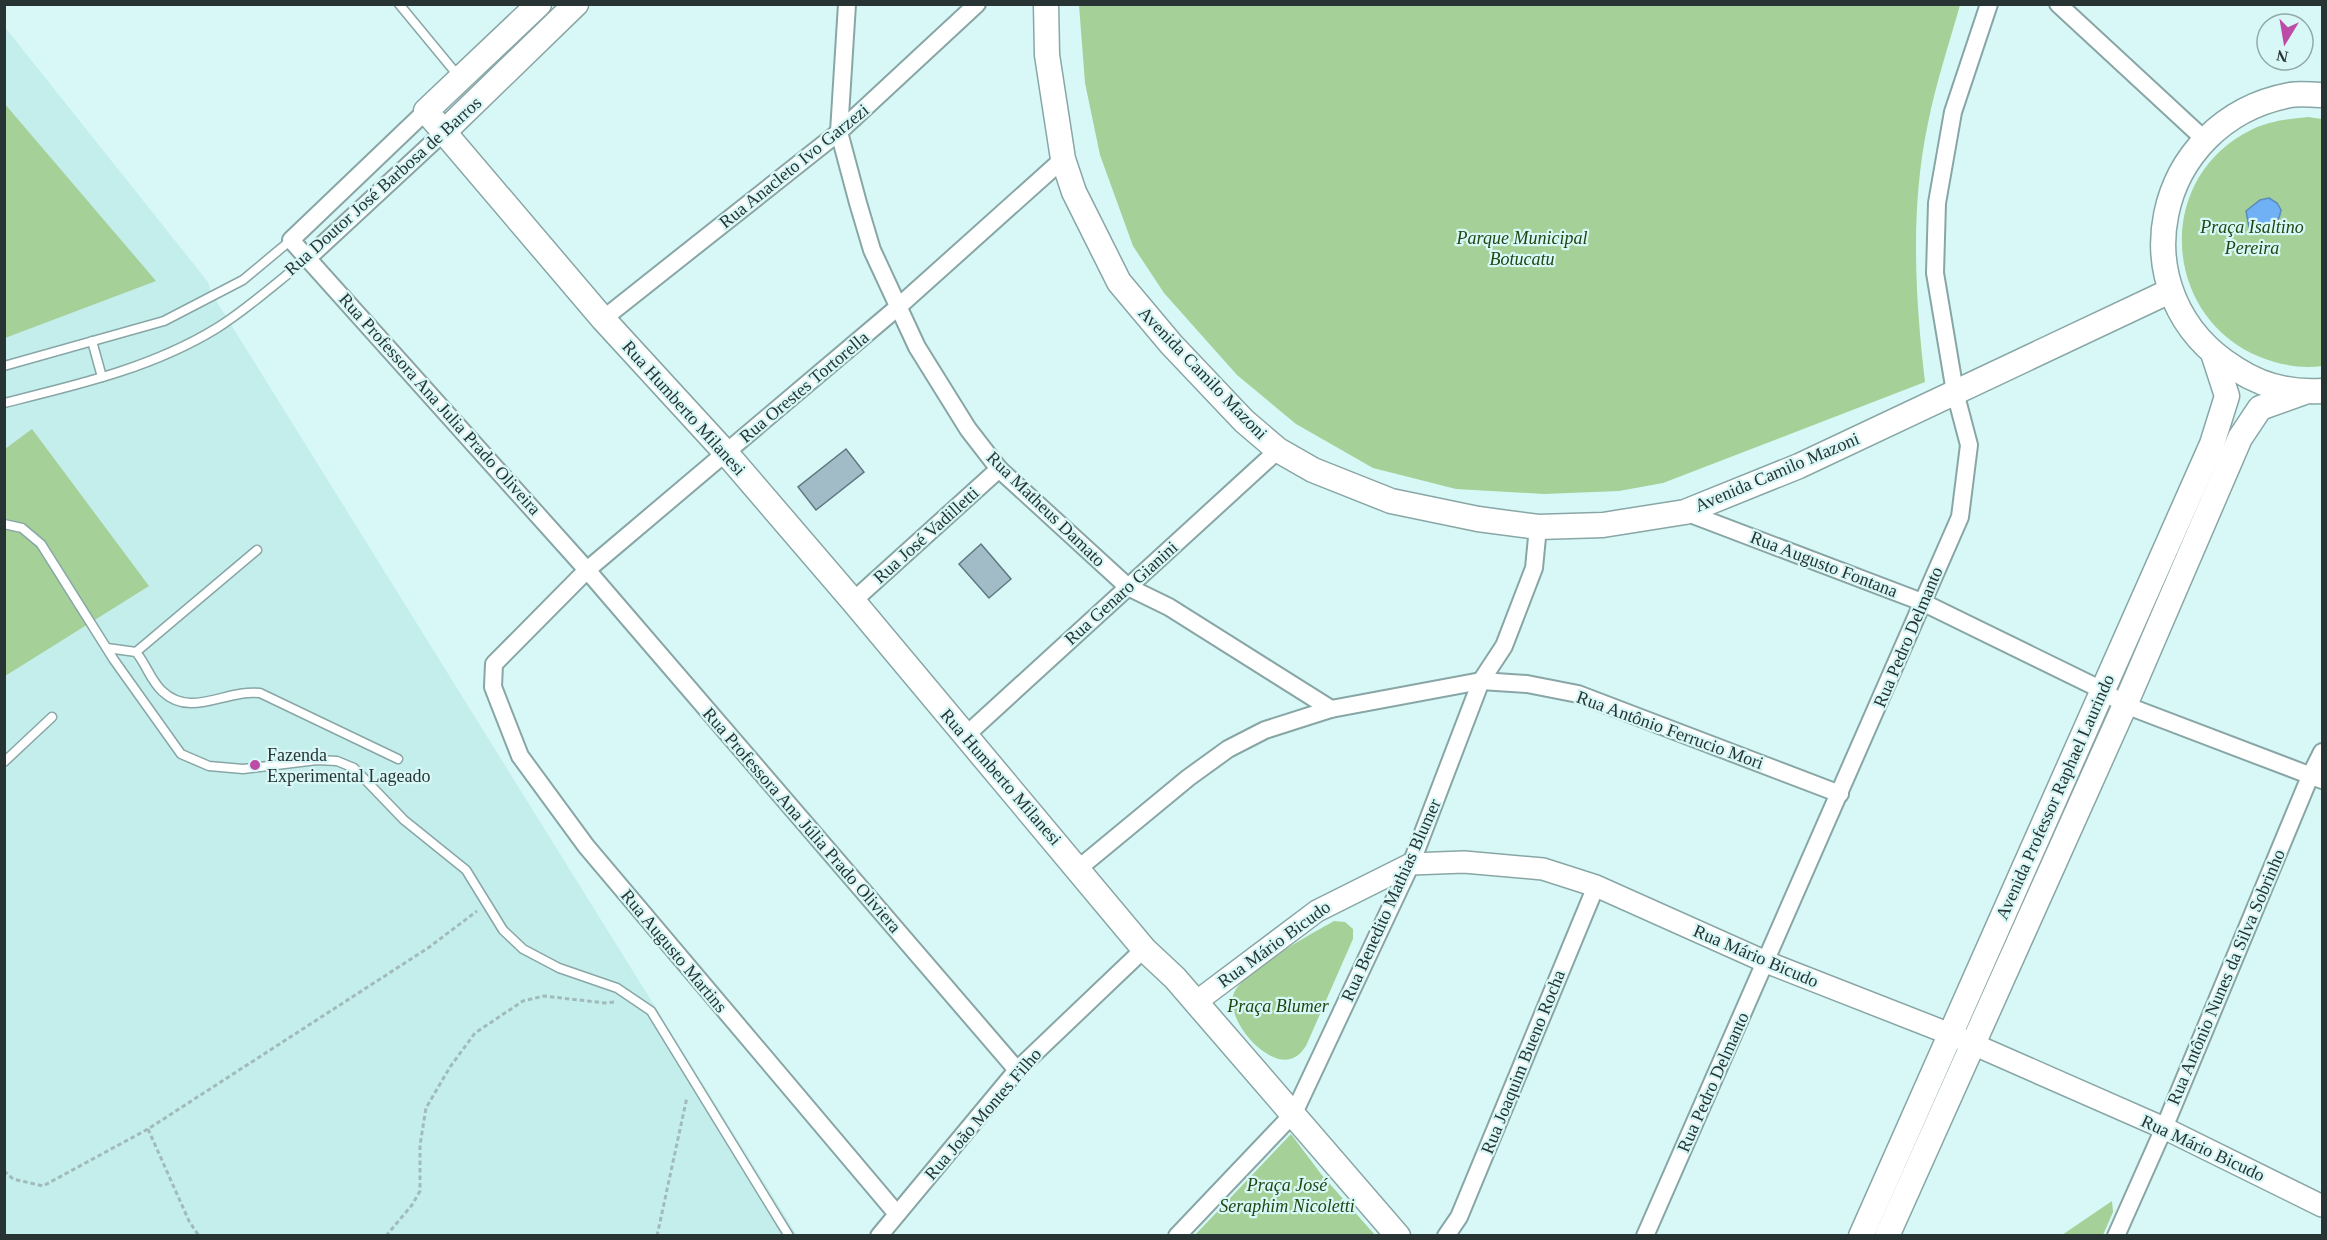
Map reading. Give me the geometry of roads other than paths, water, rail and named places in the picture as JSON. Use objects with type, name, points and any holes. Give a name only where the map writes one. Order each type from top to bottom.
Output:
[{"type":"main road","name":"Rua Doutor José Barbosa de Barros","points":[[426,111],[539,4]]},
{"type":"main road","name":"Rua Doutor José Barbosa de Barros","points":[[444,132],[576,4]]},
{"type":"main road","name":"Avenida Camilo Mazoni","points":[[1046,4],[1047,55],[1063,159],[1074,192],[1119,282],[1171,344],[1244,420],[1278,450],[1314,470],[1391,501],[1478,519],[1538,526],[1603,525],[1686,512],[1799,466],[2170,291]]},
{"type":"main road","points":[[2312,392],[2255,381],[2214,356],[2187,326],[2170,291],[2163,259],[2163,226],[2170,194],[2180,174],[2204,139],[2244,109],[2292,94],[2322,95]]},
{"type":"main road","name":"Rua Humberto Milanesi","points":[[426,111],[603,319],[726,453],[853,601],[964,737],[1080,868],[1144,948],[1196,1002],[1294,1113],[1398,1236]]},
{"type":"main road","name":"Avenida Professor Raphael Laurindo","points":[[1860,1236],[2212,444],[2227,396],[2214,356]]},
{"type":"main road","name":"Avenida Professor Raphael Laurindo","points":[[1887,1236],[2125,705],[2240,438],[2260,408],[2312,392]]},
{"type":"street","name":"Rua Matheus Damato","points":[[847,4],[839,132],[872,250],[917,347],[968,429],[999,469],[1128,587],[1169,607],[1331,708]]},
{"type":"street","name":"Rua Anacleto Ivo Garzezi","points":[[603,319],[839,132],[977,4]]},
{"type":"street","name":"Rua Pedro Delmanto","points":[[1645,1236],[1960,517],[1969,445],[1955,392],[1935,273],[1937,203],[1953,112],[1989,4]]},
{"type":"street","points":[[2058,4],[2204,139]]},
{"type":"street","name":"Rua Doutor José Barbosa de Barros","points":[[291,240],[426,111]]},
{"type":"street","name":"Rua Doutor José Barbosa de Barros","points":[[309,257],[444,132]]},
{"type":"street","name":"Rua Orestes Tortorella","points":[[494,664],[587,570],[898,307],[1063,159]]},
{"type":"street","name":"Rua Professora Ana Julia Prado Oliveira","points":[[291,240],[309,257],[587,570]]},
{"type":"street","name":"Rua Genaro Gianini","points":[[964,737],[1278,450]]},
{"type":"street","name":"Rua José Vadilletti","points":[[853,601],[999,469]]},
{"type":"street","name":"Rua Augusto Fontana","points":[[1686,512],[1922,602],[2102,690],[2125,705],[2317,777]]},
{"type":"street","name":"Rua Benedito Mathias Blumer","points":[[1177,1236],[1294,1113],[1411,864],[1481,681],[1504,646],[1534,568],[1538,526]]},
{"type":"street","name":"Rua Professora Ana Júlia Prado Oliviera","points":[[587,570],[1017,1070]]},
{"type":"street","name":"Rua Augusto Martins","points":[[494,664],[492,687],[520,756],[573,828],[897,1214]]},
{"type":"street","name":"Rua Antônio Ferrucio Mori","points":[[1080,868],[1188,778],[1228,749],[1265,730],[1331,708],[1481,681],[1527,684],[1578,694],[1840,794]]},
{"type":"street","name":"Rua Antônio Nunes da Silva Sobrinho","points":[[2116,1236],[2317,777],[2322,752]]},
{"type":"street","name":"Rua Mário Bicudo","points":[[1196,1002],[1317,911],[1411,864],[1464,862],[1543,869],[1596,886],[1766,962],[1950,1034],[2164,1128],[2322,1206]]},
{"type":"street","name":"Rua Joaquim Bueno Rocha","points":[[1446,1236],[1459,1217],[1596,886]]},
{"type":"street","name":"Rua João Montes Filho","points":[[879,1236],[1017,1070],[1144,948]]},
{"type":"lane","points":[[399,4],[460,79]]},
{"type":"lane","name":"Rua Doutor José Barbosa de Barros","points":[[4,366],[164,321],[199,305],[243,280],[291,240]]},
{"type":"lane","name":"Rua Doutor José Barbosa de Barros","points":[[4,403],[143,364],[217,328],[309,257]]},
{"type":"lane","points":[[92,341],[102,377]]},
{"type":"lane","points":[[4,524],[22,528],[41,544],[107,648],[181,754],[209,766],[243,769],[317,760],[337,761],[354,768],[421,834],[466,870],[503,930],[539,960],[617,988],[651,1011],[789,1236]]},
{"type":"lane","points":[[107,648],[136,652],[257,550]]},
{"type":"lane","points":[[136,652],[160,690],[171,699],[200,704],[248,691],[260,693],[398,759]]},
{"type":"lane","points":[[4,762],[52,717]]},
{"type":"water","points":[[2269,198],[2277,203],[2281,210],[2280,215],[2274,226],[2258,234],[2249,227],[2246,211],[2260,200]]},
{"type":"place","name":"Fazenda Experimental Lageado","points":[[255,765]]},
{"type":"park label","name":"Praça Isaltino Pereira","points":[[2252,237]]},
{"type":"park label","name":"Parque Municipal Botucatu","points":[[1522,248]]},
{"type":"park label","name":"Praça Blumer","points":[[1278,1006]]},
{"type":"park label","name":"Praça José Seraphim Nicoletti","points":[[1287,1195]]}]
